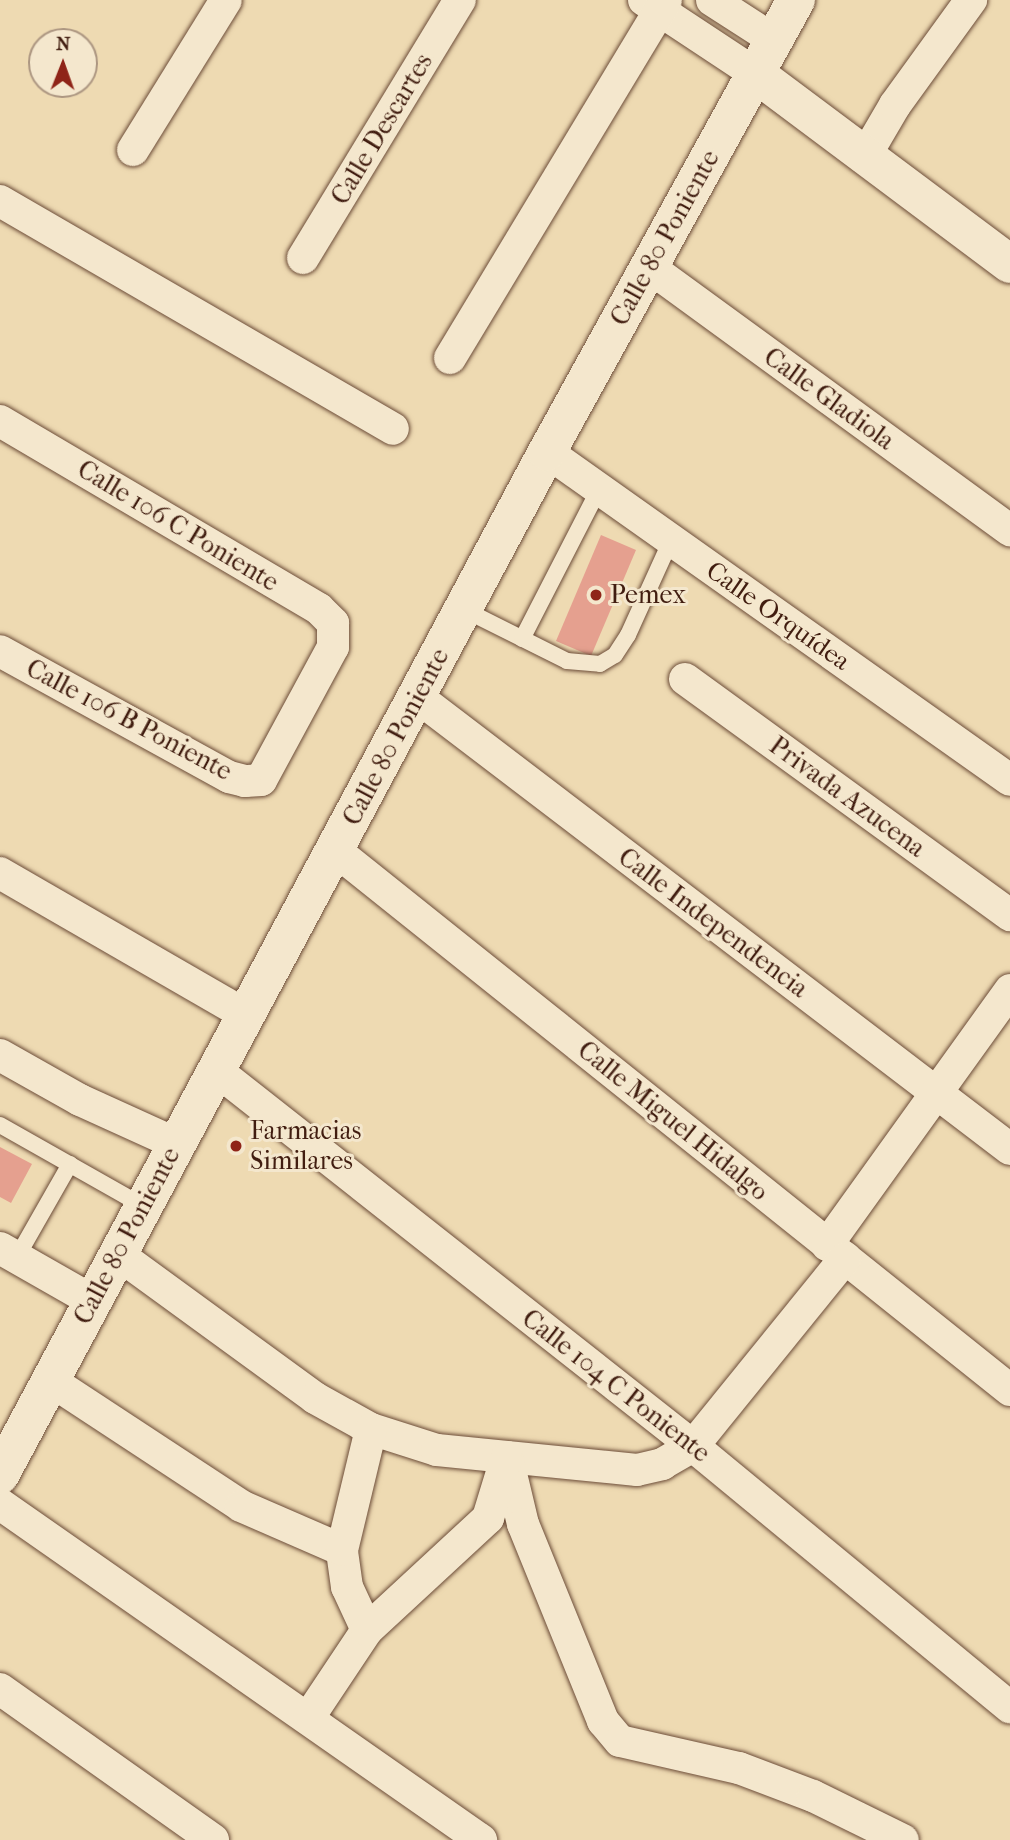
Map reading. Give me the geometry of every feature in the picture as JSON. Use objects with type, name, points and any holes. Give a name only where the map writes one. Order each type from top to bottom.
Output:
[{"type":"street","points":[[133,150],[226,0]]},
{"type":"street","name":"Calle Descartes","points":[[303,258],[460,0]]},
{"type":"street","points":[[712,0],[774,40]]},
{"type":"street","name":"Calle 80 Poniente","points":[[0,1475],[119,1255],[175,1143],[336,851],[547,452],[796,0]]},
{"type":"street","points":[[864,158],[895,105],[971,0]]},
{"type":"street","points":[[450,358],[657,3],[1010,264]]},
{"type":"street","points":[[0,201],[393,429]]},
{"type":"street","name":"Calle Gladiola","points":[[649,267],[1010,530]]},
{"type":"street","name":"Calle 106 C Poniente","points":[[0,421],[319,609],[333,623],[333,647],[261,779]]},
{"type":"street","name":"Calle Orquídea","points":[[547,452],[1010,780]]},
{"type":"street","name":"Calle 106 B Poniente","points":[[0,651],[229,777],[261,779]]},
{"type":"street","name":"Privada Azucena","points":[[685,679],[1010,915]]},
{"type":"street","name":"Calle Independencia","points":[[416,696],[1010,1149]]},
{"type":"street","name":"Calle Miguel Hidalgo","points":[[336,851],[1010,1390]]},
{"type":"street","points":[[0,873],[244,1014]]},
{"type":"street","points":[[119,1255],[315,1398],[371,1429],[437,1450],[636,1470],[662,1464],[693,1446],[836,1252],[937,1095],[1010,990]]},
{"type":"street","points":[[0,1055],[175,1143]]},
{"type":"street","name":"Calle 104 C Poniente","points":[[216,1070],[693,1446],[1010,1707]]},
{"type":"street","points":[[8,1252],[93,1301]]},
{"type":"street","points":[[51,1381],[242,1506],[342,1550]]},
{"type":"street","points":[[367,1630],[346,1587],[342,1550],[371,1429]]},
{"type":"street","points":[[309,1717],[367,1630],[488,1518],[507,1457]]},
{"type":"street","points":[[507,1457],[523,1524],[603,1721],[620,1741],[739,1768],[813,1796],[903,1840]]},
{"type":"street","points":[[0,1504],[309,1717],[481,1840]]},
{"type":"street","points":[[0,1689],[213,1840]]},
{"type":"lane","points":[[522,639],[599,489]]},
{"type":"lane","points":[[463,609],[567,662],[600,664],[615,655],[671,540]]},
{"type":"lane","points":[[0,1125],[143,1206]]},
{"type":"lane","points":[[8,1252],[70,1164]]},
{"type":"building","name":"Pemex","points":[[601,535],[636,550],[591,656],[556,641]]},
{"type":"building","points":[[0,1147],[32,1164],[11,1203],[0,1197]]},
{"type":"place","name":"Pemex","points":[[596,595]]},
{"type":"place","name":"Farmacias Similares","points":[[236,1146]]}]
